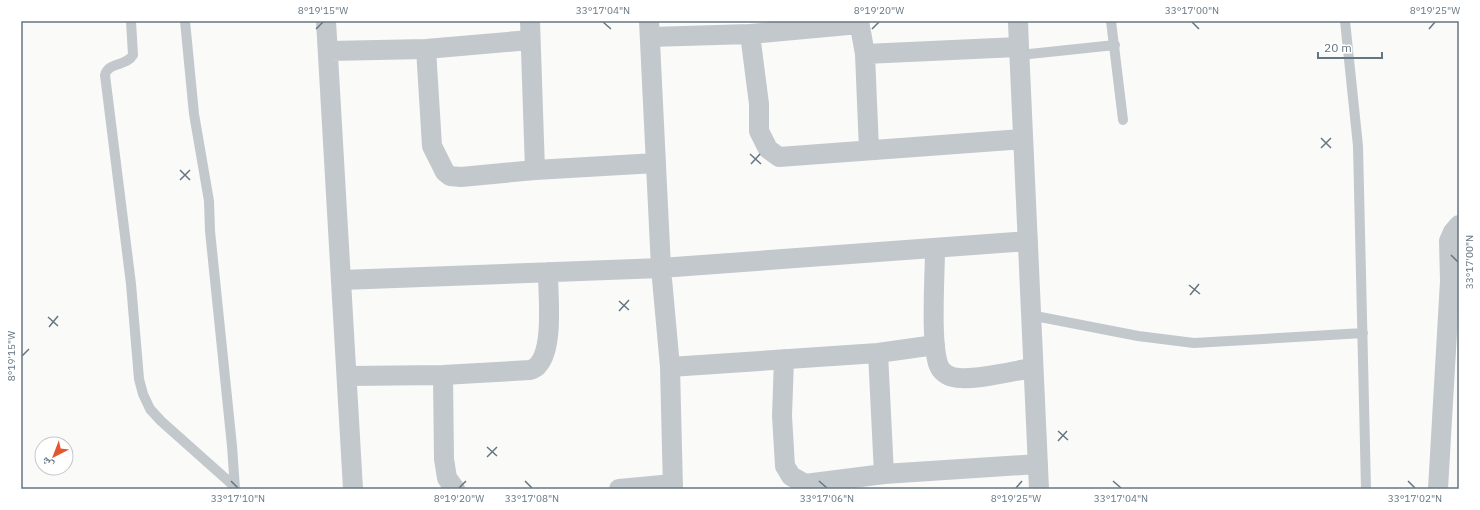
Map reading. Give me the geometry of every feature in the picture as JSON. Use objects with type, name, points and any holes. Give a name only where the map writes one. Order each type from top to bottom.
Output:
[{"type":"street","points":[[326,21],[348,376],[353,489]]},
{"type":"street","points":[[1018,21],[1032,368],[1039,489]]},
{"type":"street","points":[[619,489],[673,487],[670,367],[661,268],[650,29],[750,34],[859,23],[865,54],[869,150]]},
{"type":"street","points":[[329,52],[426,49],[530,30],[535,170]]},
{"type":"street","points":[[750,34],[759,104],[759,131],[768,148],[779,157],[1023,139]]},
{"type":"street","points":[[426,49],[432,146],[445,172],[450,176],[461,178],[535,170],[656,163]]},
{"type":"street","points":[[865,54],[1020,51]]},
{"type":"street","points":[[1438,489],[1450,281],[1449,241],[1453,232],[1459,225]]},
{"type":"street","points":[[342,280],[661,268],[1028,241]]},
{"type":"street","points":[[935,249],[935,345],[939,366],[945,373],[953,377],[968,378],[1032,368]]},
{"type":"street","points":[[348,376],[443,375],[530,370],[538,365],[544,354],[548,336],[548,272]]},
{"type":"street","points":[[670,367],[878,354],[935,345]]},
{"type":"street","points":[[878,354],[884,474]]},
{"type":"street","points":[[784,359],[782,416],[785,466],[791,476],[805,484],[884,474],[1038,464]]},
{"type":"street","points":[[443,375],[444,459],[447,478],[454,489]]},
{"type":"lane","points":[[131,21],[133,55],[126,63],[112,66],[107,70],[106,75],[131,284],[138,379],[150,409],[177,438],[235,488]]},
{"type":"lane","points":[[185,21],[194,114],[209,201],[210,231],[235,488]]},
{"type":"lane","points":[[1111,21],[1115,44],[1123,120]]},
{"type":"lane","points":[[1345,21],[1358,146],[1366,489]]},
{"type":"lane","points":[[1020,51],[1115,44]]},
{"type":"lane","points":[[1030,315],[1138,336],[1194,343],[1362,333]]}]
